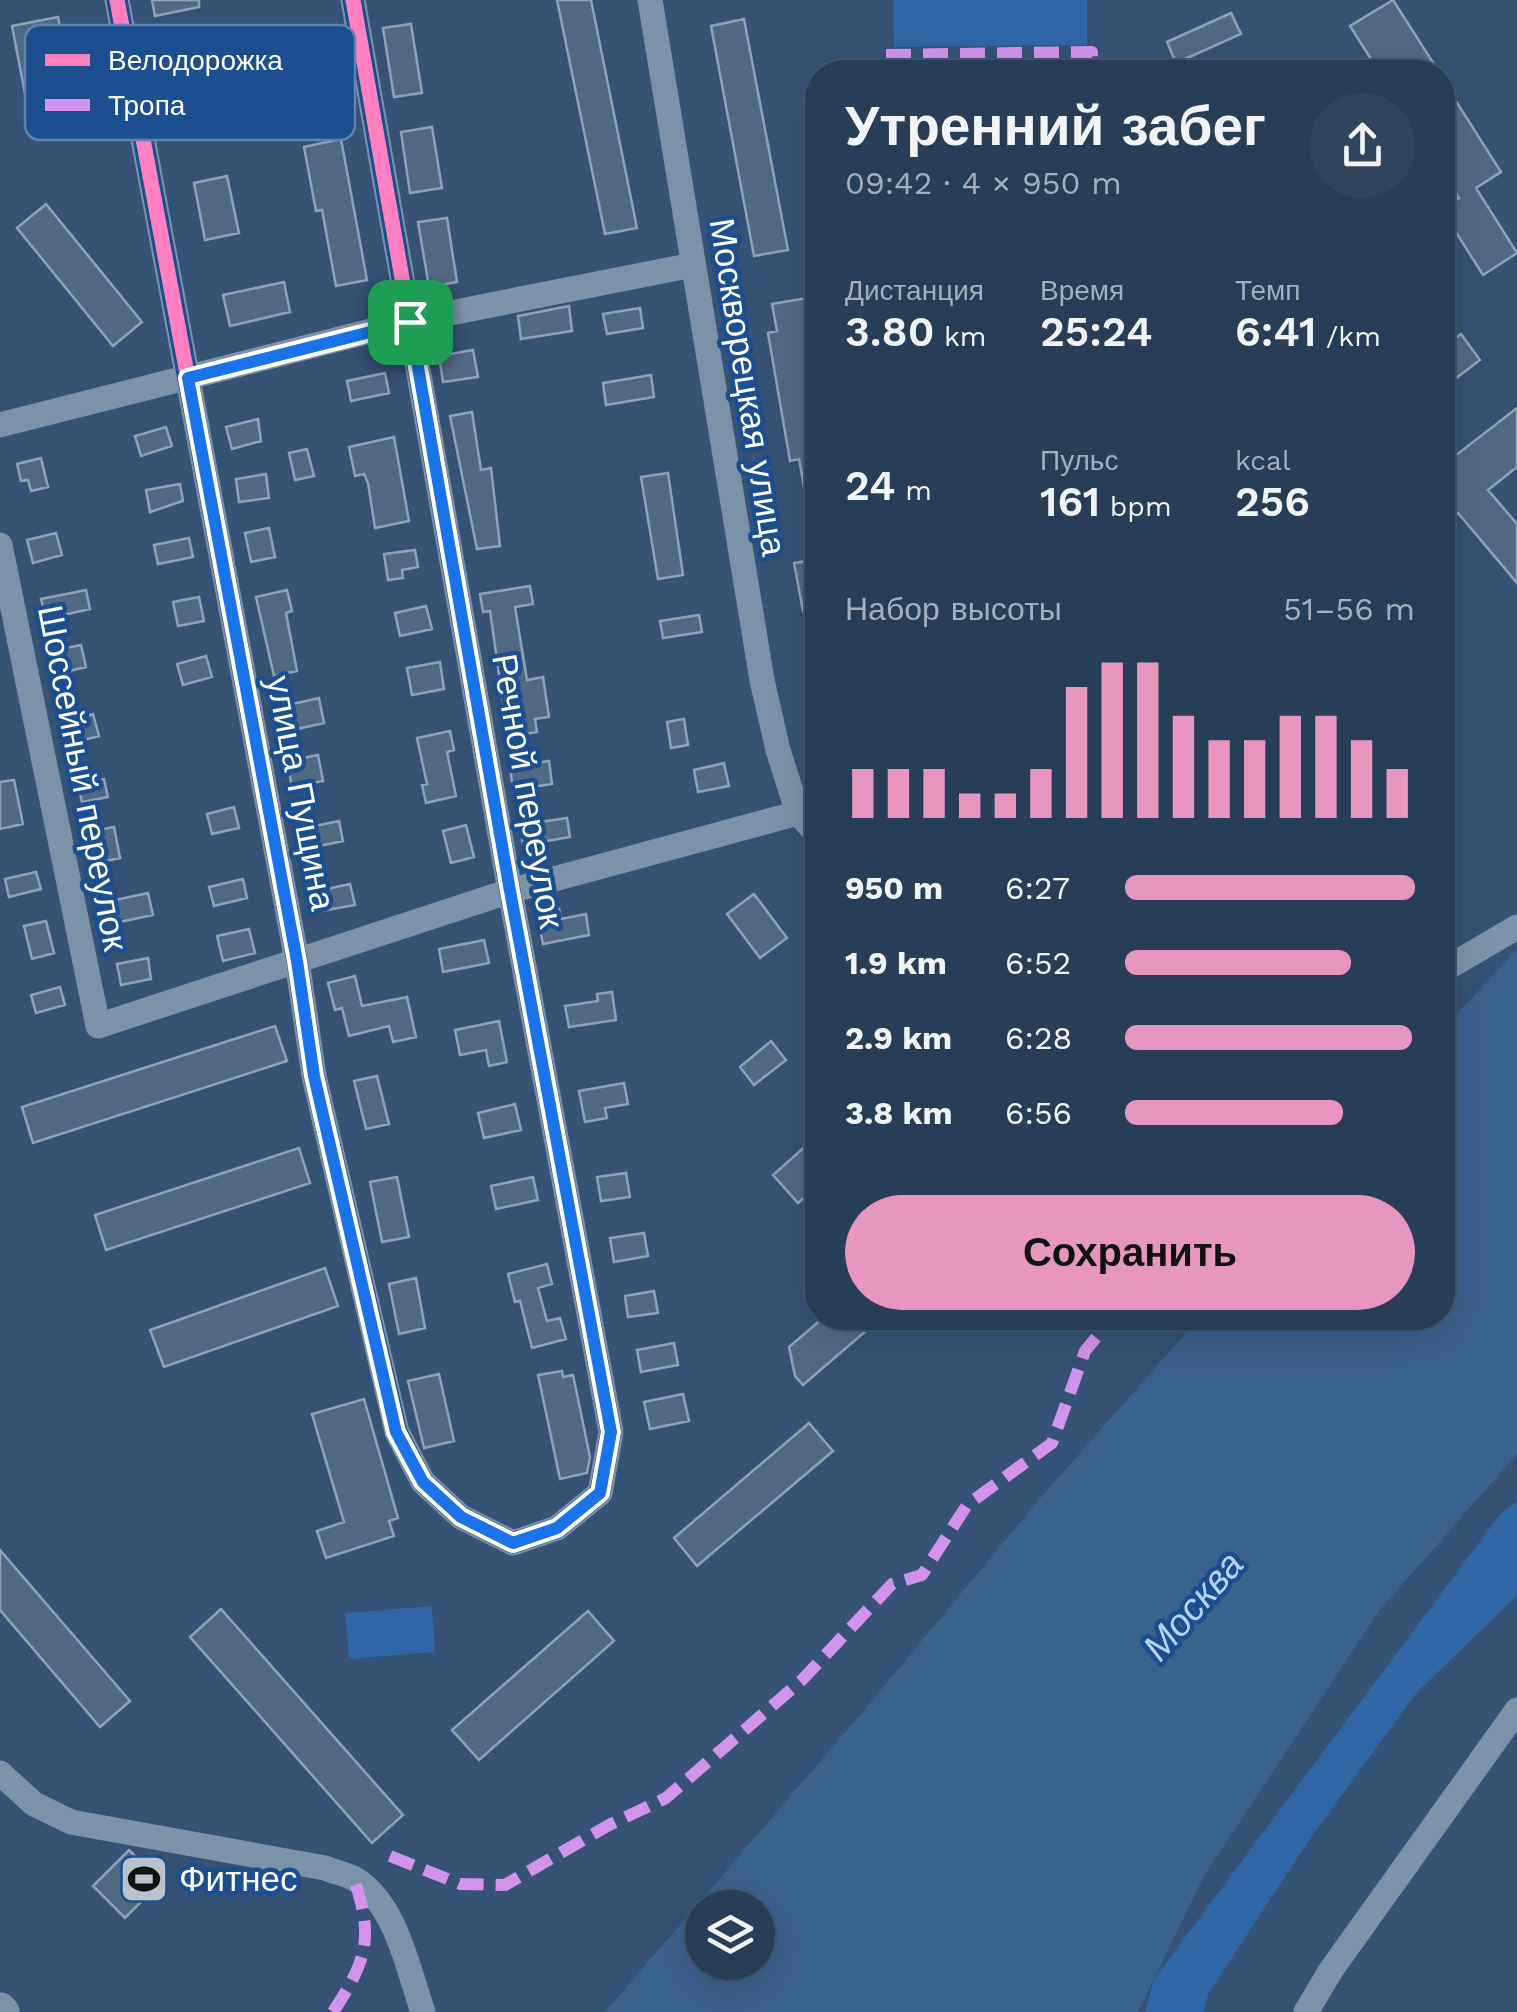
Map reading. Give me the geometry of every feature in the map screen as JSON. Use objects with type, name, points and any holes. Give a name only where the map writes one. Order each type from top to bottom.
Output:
[{"type":"street","name":"улица Пущина","points":[[117,0],[122,25]]},
{"type":"street","name":"Речной переулок","points":[[353,0],[510,891],[611,1432],[600,1493],[557,1528],[513,1543]]},
{"type":"street","name":"Москворецкая улица","points":[[650,0],[762,680],[778,750],[798,813],[805,820]]},
{"type":"street","name":"улица Пущина","points":[[143,140],[297,961],[314,1076],[396,1432],[423,1482],[461,1517],[513,1543]]},
{"type":"street","points":[[0,425],[410,322],[693,265]]},
{"type":"street","name":"Шоссейный переулок","points":[[0,544],[98,1026],[297,961]]},
{"type":"street","points":[[297,961],[510,891],[798,813]]},
{"type":"street","points":[[1455,963],[1517,927]]},
{"type":"street","points":[[1306,2012],[1353,1939],[1517,1710]]},
{"type":"street","points":[[0,1773],[34,1804],[71,1822],[325,1868],[354,1879],[378,1899],[400,1946],[423,2012]]},
{"type":"shaded area","points":[[893,0],[1087,0],[1087,45],[894,47]]},
{"type":"shaded area","points":[[1517,1502],[1517,1596],[1417,1692],[1312,1836],[1208,1994],[1204,2012],[1145,2012],[1154,1979],[1501,1513]]},
{"type":"shaded area","points":[[432,1606],[435,1652],[349,1659],[345,1613]]},
{"type":"water","name":"Москва","points":[[1517,949],[1517,1454],[1379,1611],[1204,1876],[1138,2012],[605,2012],[685,1919],[685,1980],[775,1980],[775,1890],[710,1890],[1036,1503],[1188,1330],[1455,1330],[1455,1016]]},
{"type":"building","points":[[152,0],[199,0],[199,7],[155,16]]},
{"type":"building","points":[[557,0],[591,0],[637,228],[605,234]]},
{"type":"building","points":[[1393,0],[1431,60],[1371,60],[1350,26]]},
{"type":"building","points":[[1231,13],[1241,34],[1183,60],[1175,60],[1167,42]]},
{"type":"building","points":[[58,17],[60,25],[25,25],[25,94],[12,26]]},
{"type":"building","points":[[744,19],[788,250],[754,256],[711,26]]},
{"type":"building","points":[[411,24],[422,93],[394,97],[383,28]]},
{"type":"building","points":[[1455,99],[1501,172],[1476,188],[1517,253],[1483,275],[1455,231],[1455,201],[1459,198],[1455,192]]},
{"type":"building","points":[[432,127],[442,188],[410,193],[401,132]]},
{"type":"building","points":[[341,140],[367,280],[336,286],[322,210],[316,211],[304,147]]},
{"type":"building","points":[[227,176],[239,233],[205,240],[194,183]]},
{"type":"building","points":[[46,204],[142,322],[113,346],[17,228]]},
{"type":"building","points":[[447,218],[457,282],[429,287],[418,222]]},
{"type":"building","points":[[284,282],[290,312],[230,326],[223,295]]},
{"type":"building","points":[[805,298],[805,493],[799,459],[790,461],[768,333],[777,331],[772,304]]},
{"type":"building","points":[[569,306],[572,331],[521,339],[518,316]]},
{"type":"building","points":[[640,308],[643,328],[607,334],[603,314]]},
{"type":"building","points":[[1461,334],[1480,360],[1455,379],[1455,338]]},
{"type":"building","points":[[473,350],[478,377],[443,382],[439,356]]},
{"type":"building","points":[[385,373],[389,393],[351,401],[347,381]]},
{"type":"building","points":[[651,375],[654,397],[606,405],[603,383]]},
{"type":"building","points":[[1517,408],[1517,467],[1488,490],[1517,524],[1517,583],[1458,513],[1455,515],[1455,456]]},
{"type":"building","points":[[472,412],[481,470],[491,468],[500,546],[477,549],[450,416]]},
{"type":"building","points":[[258,419],[261,441],[232,449],[226,427]]},
{"type":"building","points":[[166,427],[172,446],[141,456],[135,436]]},
{"type":"building","points":[[394,437],[409,521],[375,528],[368,483],[364,474],[355,476],[349,447]]},
{"type":"building","points":[[307,449],[314,476],[295,480],[289,453]]},
{"type":"building","points":[[41,458],[48,487],[31,491],[28,480],[21,481],[17,464]]},
{"type":"building","points":[[668,473],[683,575],[658,579],[641,477]]},
{"type":"building","points":[[266,474],[269,498],[239,502],[236,479]]},
{"type":"building","points":[[180,484],[183,501],[150,512],[146,490]]},
{"type":"building","points":[[269,528],[275,557],[251,562],[245,533]]},
{"type":"building","points":[[56,533],[62,555],[33,563],[27,540]]},
{"type":"building","points":[[189,538],[193,557],[158,564],[154,545]]},
{"type":"building","points":[[415,550],[418,567],[402,570],[403,578],[388,580],[384,554]]},
{"type":"building","points":[[805,561],[805,611],[803,611],[794,563]]},
{"type":"building","points":[[530,586],[533,604],[515,607],[527,680],[543,677],[549,717],[535,719],[537,732],[508,737],[490,611],[483,612],[480,594]]},
{"type":"building","points":[[86,590],[90,609],[46,619],[41,599]]},
{"type":"building","points":[[287,590],[292,611],[286,613],[297,671],[274,676],[256,597]]},
{"type":"building","points":[[199,597],[204,621],[178,626],[173,602]]},
{"type":"building","points":[[426,606],[432,629],[400,636],[395,613]]},
{"type":"building","points":[[699,615],[702,632],[663,638],[660,621]]},
{"type":"building","points":[[81,645],[86,667],[57,674],[52,651]]},
{"type":"building","points":[[206,656],[212,677],[183,685],[177,664]]},
{"type":"building","points":[[440,662],[444,689],[412,695],[407,668]]},
{"type":"building","points":[[319,698],[324,723],[284,732],[279,707]]},
{"type":"building","points":[[93,714],[99,736],[68,744],[63,722]]},
{"type":"building","points":[[684,719],[688,745],[671,748],[667,722]]},
{"type":"building","points":[[450,731],[454,750],[447,752],[456,796],[426,803],[422,785],[427,784],[417,738]]},
{"type":"building","points":[[318,755],[323,781],[292,787],[287,761]]},
{"type":"building","points":[[549,761],[552,784],[513,790],[510,767]]},
{"type":"building","points":[[724,763],[729,786],[698,792],[694,770]]},
{"type":"building","points":[[104,779],[108,797],[82,802],[78,785]]},
{"type":"building","points":[[14,780],[23,824],[0,829],[0,782]]},
{"type":"building","points":[[234,807],[239,828],[212,834],[207,814]]},
{"type":"building","points":[[567,818],[570,837],[523,845],[520,825]]},
{"type":"building","points":[[339,821],[343,841],[305,849],[301,829]]},
{"type":"building","points":[[466,825],[474,857],[451,863],[443,831]]},
{"type":"building","points":[[114,827],[120,858],[96,863],[89,832]]},
{"type":"building","points":[[36,872],[41,889],[9,897],[5,879]]},
{"type":"building","points":[[243,879],[247,898],[214,906],[209,887]]},
{"type":"building","points":[[350,884],[355,905],[321,911],[317,891]]},
{"type":"building","points":[[148,893],[153,915],[110,924],[106,902]]},
{"type":"building","points":[[754,894],[787,938],[760,958],[727,914]]},
{"type":"building","points":[[559,909],[561,919],[586,914],[589,935],[543,944],[537,913]]},
{"type":"building","points":[[46,921],[54,953],[32,959],[24,926]]},
{"type":"building","points":[[249,929],[255,953],[223,961],[217,936]]},
{"type":"building","points":[[484,940],[489,963],[443,972],[439,949]]},
{"type":"building","points":[[148,958],[151,979],[121,985],[117,964]]},
{"type":"building","points":[[355,976],[362,1006],[407,997],[416,1037],[393,1042],[389,1026],[349,1036],[342,1008],[335,1010],[328,983]]},
{"type":"building","points":[[60,987],[65,1005],[36,1013],[31,995]]},
{"type":"building","points":[[612,992],[616,1020],[569,1027],[565,1006],[598,1001],[597,994]]},
{"type":"building","points":[[499,1021],[507,1062],[489,1066],[486,1050],[460,1055],[455,1030]]},
{"type":"building","points":[[275,1026],[287,1061],[33,1143],[22,1107]]},
{"type":"building","points":[[771,1041],[786,1060],[754,1085],[740,1067]]},
{"type":"building","points":[[377,1076],[389,1124],[366,1129],[354,1081]]},
{"type":"building","points":[[624,1083],[628,1104],[605,1108],[607,1118],[585,1122],[579,1091]]},
{"type":"building","points":[[515,1104],[521,1130],[484,1138],[478,1113]]},
{"type":"building","points":[[805,1147],[805,1197],[798,1203],[773,1175]]},
{"type":"building","points":[[299,1148],[310,1183],[106,1250],[95,1215]]},
{"type":"building","points":[[626,1173],[630,1197],[601,1201],[597,1177]]},
{"type":"building","points":[[397,1177],[409,1237],[382,1242],[370,1182]]},
{"type":"building","points":[[533,1177],[538,1200],[496,1209],[491,1186]]},
{"type":"building","points":[[644,1233],[648,1256],[614,1262],[610,1238]]},
{"type":"building","points":[[547,1264],[552,1284],[538,1288],[547,1321],[560,1318],[566,1339],[532,1348],[520,1301],[515,1302],[508,1274]]},
{"type":"building","points":[[325,1268],[338,1306],[164,1367],[150,1330]]},
{"type":"building","points":[[416,1278],[425,1328],[399,1334],[389,1284]]},
{"type":"building","points":[[654,1291],[658,1313],[628,1317],[625,1296]]},
{"type":"building","points":[[809,1330],[867,1330],[803,1385],[795,1376],[789,1347]]},
{"type":"building","points":[[674,1343],[678,1365],[641,1372],[637,1350]]},
{"type":"building","points":[[562,1371],[563,1377],[573,1375],[590,1457],[587,1473],[560,1479],[538,1375]]},
{"type":"building","points":[[439,1374],[454,1441],[424,1448],[408,1381]]},
{"type":"building","points":[[683,1394],[689,1421],[650,1429],[644,1402]]},
{"type":"building","points":[[364,1399],[398,1518],[389,1521],[394,1536],[326,1558],[317,1531],[344,1522],[312,1414]]},
{"type":"building","points":[[809,1423],[833,1451],[697,1566],[674,1538]]},
{"type":"building","points":[[0,1550],[130,1701],[100,1727],[0,1610]]},
{"type":"building","points":[[221,1609],[403,1815],[372,1843],[190,1637]]},
{"type":"building","points":[[588,1611],[614,1641],[479,1760],[452,1730]]},
{"type":"building","points":[[129,1850],[161,1882],[125,1918],[93,1886]]},
{"type":"marked path","points":[[886,55],[1092,52],[1092,60]]},
{"type":"marked path","points":[[390,1856],[460,1884],[505,1885],[609,1825],[666,1798],[801,1681],[892,1584],[922,1575],[967,1505],[1052,1443],[1085,1351],[1102,1330]]},
{"type":"marked path","points":[[333,2012],[353,1978],[364,1948],[364,1917],[354,1879]]},
{"type":"cycle path","points":[[117,0],[122,25]]},
{"type":"cycle path","points":[[143,140],[297,961],[314,1076],[397,1432],[423,1482],[461,1517],[513,1543],[557,1528],[600,1493],[611,1432],[510,891],[353,0]]},
{"type":"place","name":"Фитнес","points":[[144,1879]]},
{"type":"route","points":[[410,322],[611,1432],[600,1493],[557,1528],[513,1543],[461,1517],[423,1482],[396,1432],[314,1076],[297,961],[188,378],[410,322]]}]
